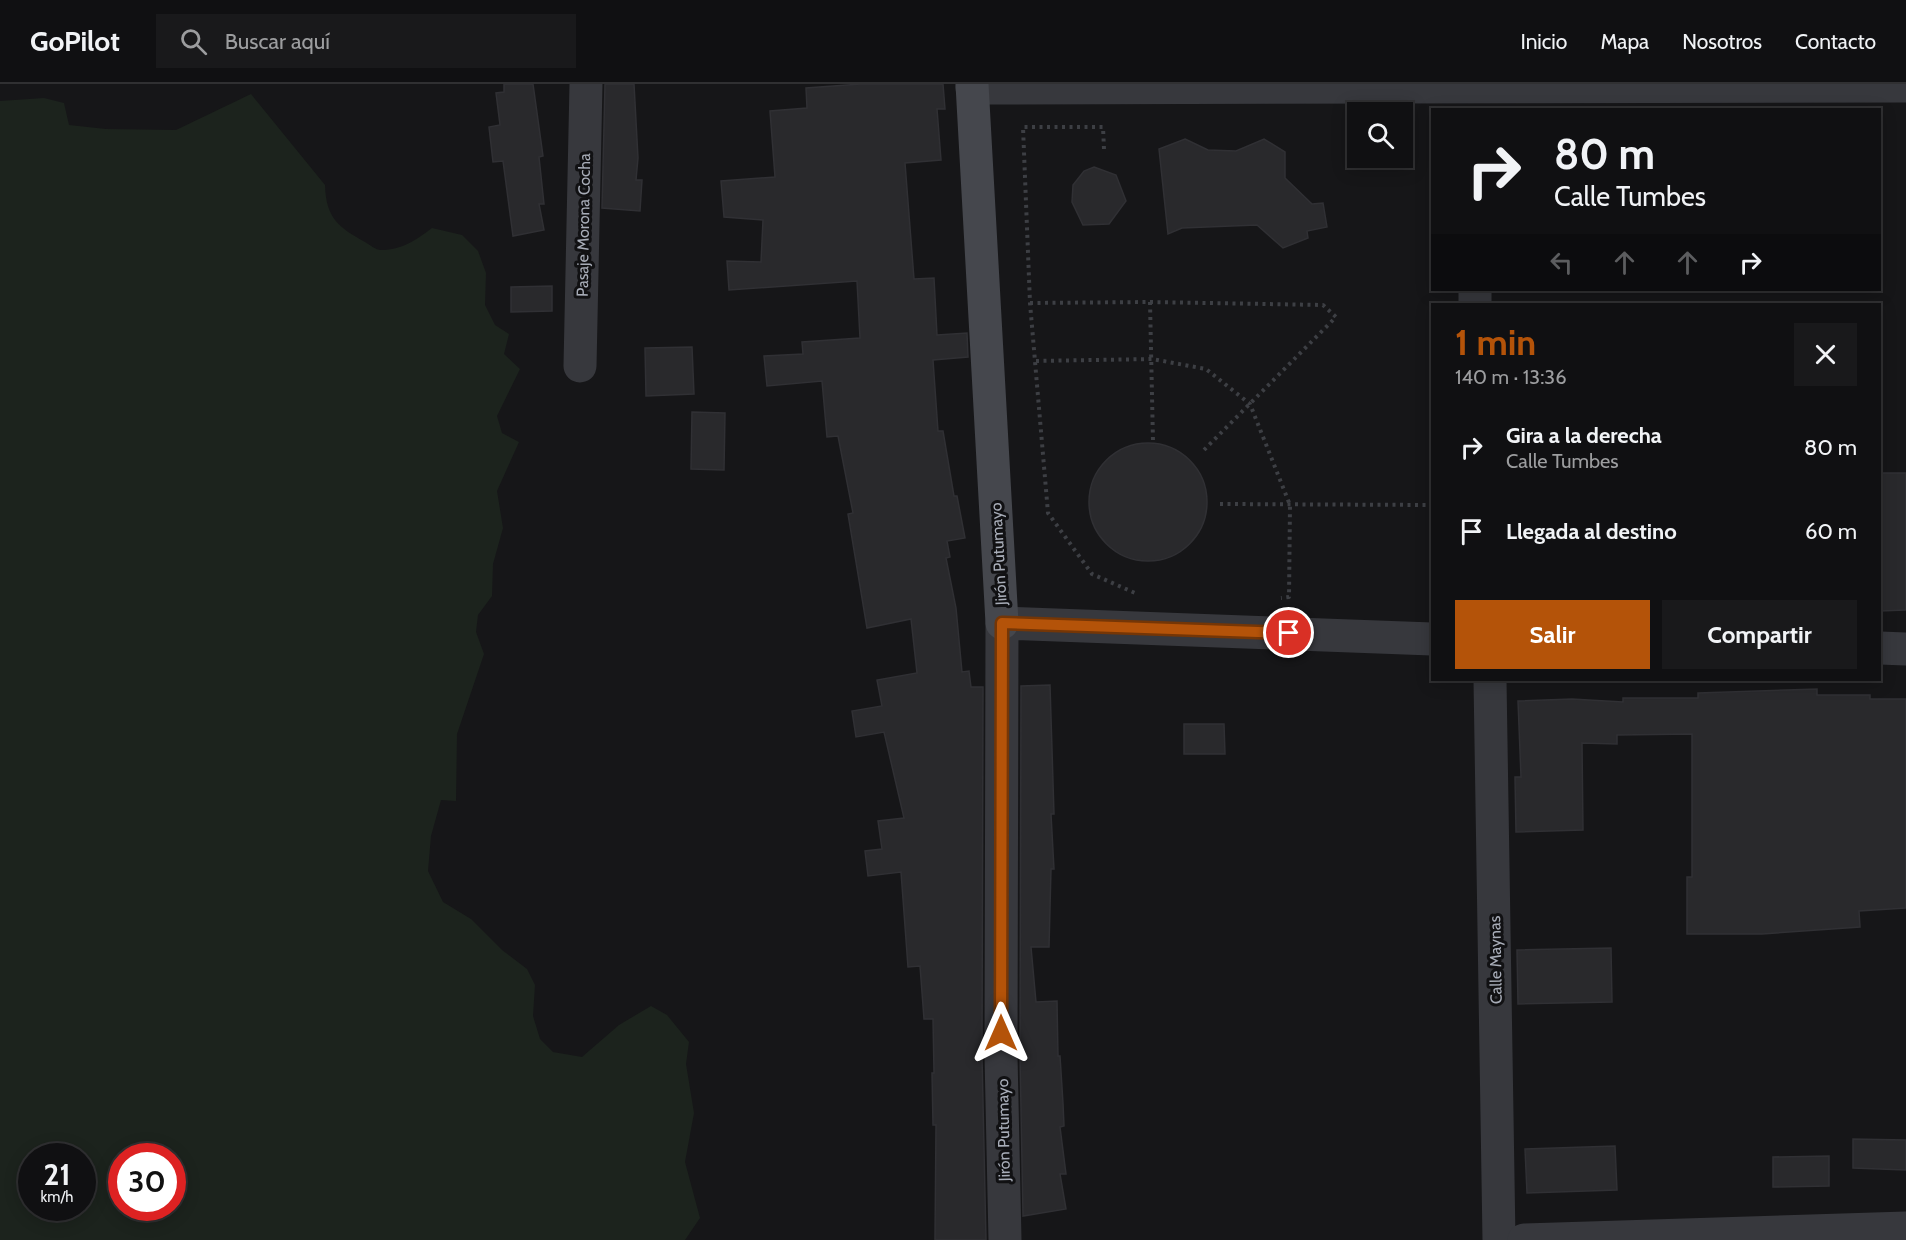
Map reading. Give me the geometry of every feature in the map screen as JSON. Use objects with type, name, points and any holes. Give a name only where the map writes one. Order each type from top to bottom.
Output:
[{"type":"street","name":"Pasaje Morona Cocha","points":[[580,366],[586,84]]},
{"type":"street","points":[[972,86],[1467,94],[1906,86]]},
{"type":"street","name":"Jirón Putumayo","points":[[972,86],[1002,623],[1001,1056],[1005,1240]]},
{"type":"street","points":[[1002,623],[1431,639]]},
{"type":"street","points":[[1881,648],[1906,649]]},
{"type":"street","name":"Calle Maynas","points":[[1490,681],[1499,1240]]},
{"type":"street","points":[[1524,1240],[1906,1228]]},
{"type":"path","points":[[1104,149],[1103,127],[1023,127],[1030,303],[1048,513],[1092,574],[1141,596]]},
{"type":"path","points":[[1030,303],[1150,302],[1323,305],[1336,317],[1201,453]]},
{"type":"path","points":[[1150,302],[1153,442]]},
{"type":"path","points":[[1036,361],[1152,359],[1206,369],[1250,404],[1290,505],[1289,597],[1277,598]]},
{"type":"path","points":[[1220,504],[1431,505]]},
{"type":"shaded area","points":[[251,94],[325,185],[331,214],[348,231],[377,249],[389,250],[414,240],[432,228],[462,235],[478,251],[486,273],[485,305],[495,325],[509,334],[504,354],[520,369],[497,416],[502,433],[519,442],[497,491],[503,528],[493,564],[492,596],[478,615],[476,632],[484,654],[457,734],[456,801],[441,800],[431,836],[428,871],[443,902],[471,919],[502,950],[527,969],[535,985],[533,1016],[540,1039],[553,1052],[582,1057],[619,1025],[651,1006],[667,1015],[689,1042],[686,1064],[694,1113],[685,1162],[700,1218],[685,1240],[0,1240],[0,101],[44,98],[64,103],[69,125],[106,129],[176,130]]},
{"type":"building","points":[[504,84],[533,84],[543,156],[539,157],[544,204],[539,204],[544,230],[513,236],[503,161],[493,162],[489,127],[500,125],[496,93],[504,92]]},
{"type":"building","points":[[605,84],[634,84],[638,158],[636,180],[642,180],[640,211],[602,208]]},
{"type":"building","points":[[861,84],[943,84],[945,109],[937,109],[941,160],[905,163],[914,279],[934,278],[937,335],[967,333],[968,357],[933,360],[938,431],[943,431],[954,496],[957,496],[965,538],[947,541],[950,557],[946,558],[956,608],[962,672],[969,671],[971,687],[983,687],[982,1056],[986,1240],[935,1240],[936,1125],[933,1125],[933,1019],[924,1019],[920,966],[908,967],[901,872],[868,876],[865,851],[882,849],[878,821],[904,818],[884,732],[856,737],[852,711],[882,706],[877,680],[917,673],[911,619],[867,628],[848,514],[853,513],[838,436],[827,437],[822,381],[767,386],[764,356],[803,354],[802,342],[860,338],[857,281],[729,290],[727,261],[761,262],[763,220],[724,217],[721,181],[775,177],[770,111],[807,108],[806,88]]},
{"type":"building","points":[[1185,139],[1208,150],[1236,151],[1264,139],[1285,152],[1285,178],[1312,204],[1323,203],[1327,227],[1307,231],[1308,238],[1283,248],[1257,225],[1182,228],[1168,234],[1159,149]]},
{"type":"building","points":[[1094,167],[1116,175],[1126,201],[1109,224],[1083,225],[1072,202],[1073,185],[1084,171]]},
{"type":"building","points":[[552,286],[552,311],[511,312],[511,287]]},
{"type":"building","points":[[692,347],[694,394],[646,396],[645,348]]},
{"type":"building","points":[[692,412],[725,413],[724,470],[691,469]]},
{"type":"building","points":[[1148,443],[1171,448],[1190,460],[1202,479],[1207,502],[1202,525],[1190,544],[1171,556],[1148,561],[1125,556],[1106,544],[1094,525],[1089,502],[1094,479],[1106,460],[1125,448]]},
{"type":"building","points":[[1881,473],[1906,473],[1906,610],[1881,611]]},
{"type":"building","points":[[1050,685],[1054,814],[1051,814],[1054,869],[1051,869],[1049,947],[1031,947],[1036,1002],[1057,1001],[1058,1056],[1060,1056],[1064,1126],[1060,1127],[1066,1174],[1060,1174],[1066,1209],[1023,1216],[1020,1056],[1021,686]]},
{"type":"building","points":[[1817,689],[1817,695],[1870,695],[1870,699],[1906,699],[1906,908],[1859,911],[1860,927],[1762,934],[1687,934],[1687,877],[1692,877],[1692,734],[1617,735],[1617,744],[1582,743],[1583,830],[1516,832],[1515,777],[1521,777],[1518,701],[1572,699],[1623,702],[1623,698],[1698,698],[1698,693]]},
{"type":"building","points":[[1184,724],[1224,724],[1225,754],[1184,754]]},
{"type":"building","points":[[1611,948],[1612,1002],[1518,1004],[1517,950]]},
{"type":"building","points":[[1853,1139],[1906,1140],[1906,1170],[1853,1168]]},
{"type":"building","points":[[1615,1146],[1617,1190],[1527,1193],[1525,1149]]},
{"type":"building","points":[[1829,1156],[1829,1186],[1773,1187],[1773,1157]]},
{"type":"route","points":[[1001,1033],[1002,623],[1289,633]]}]
